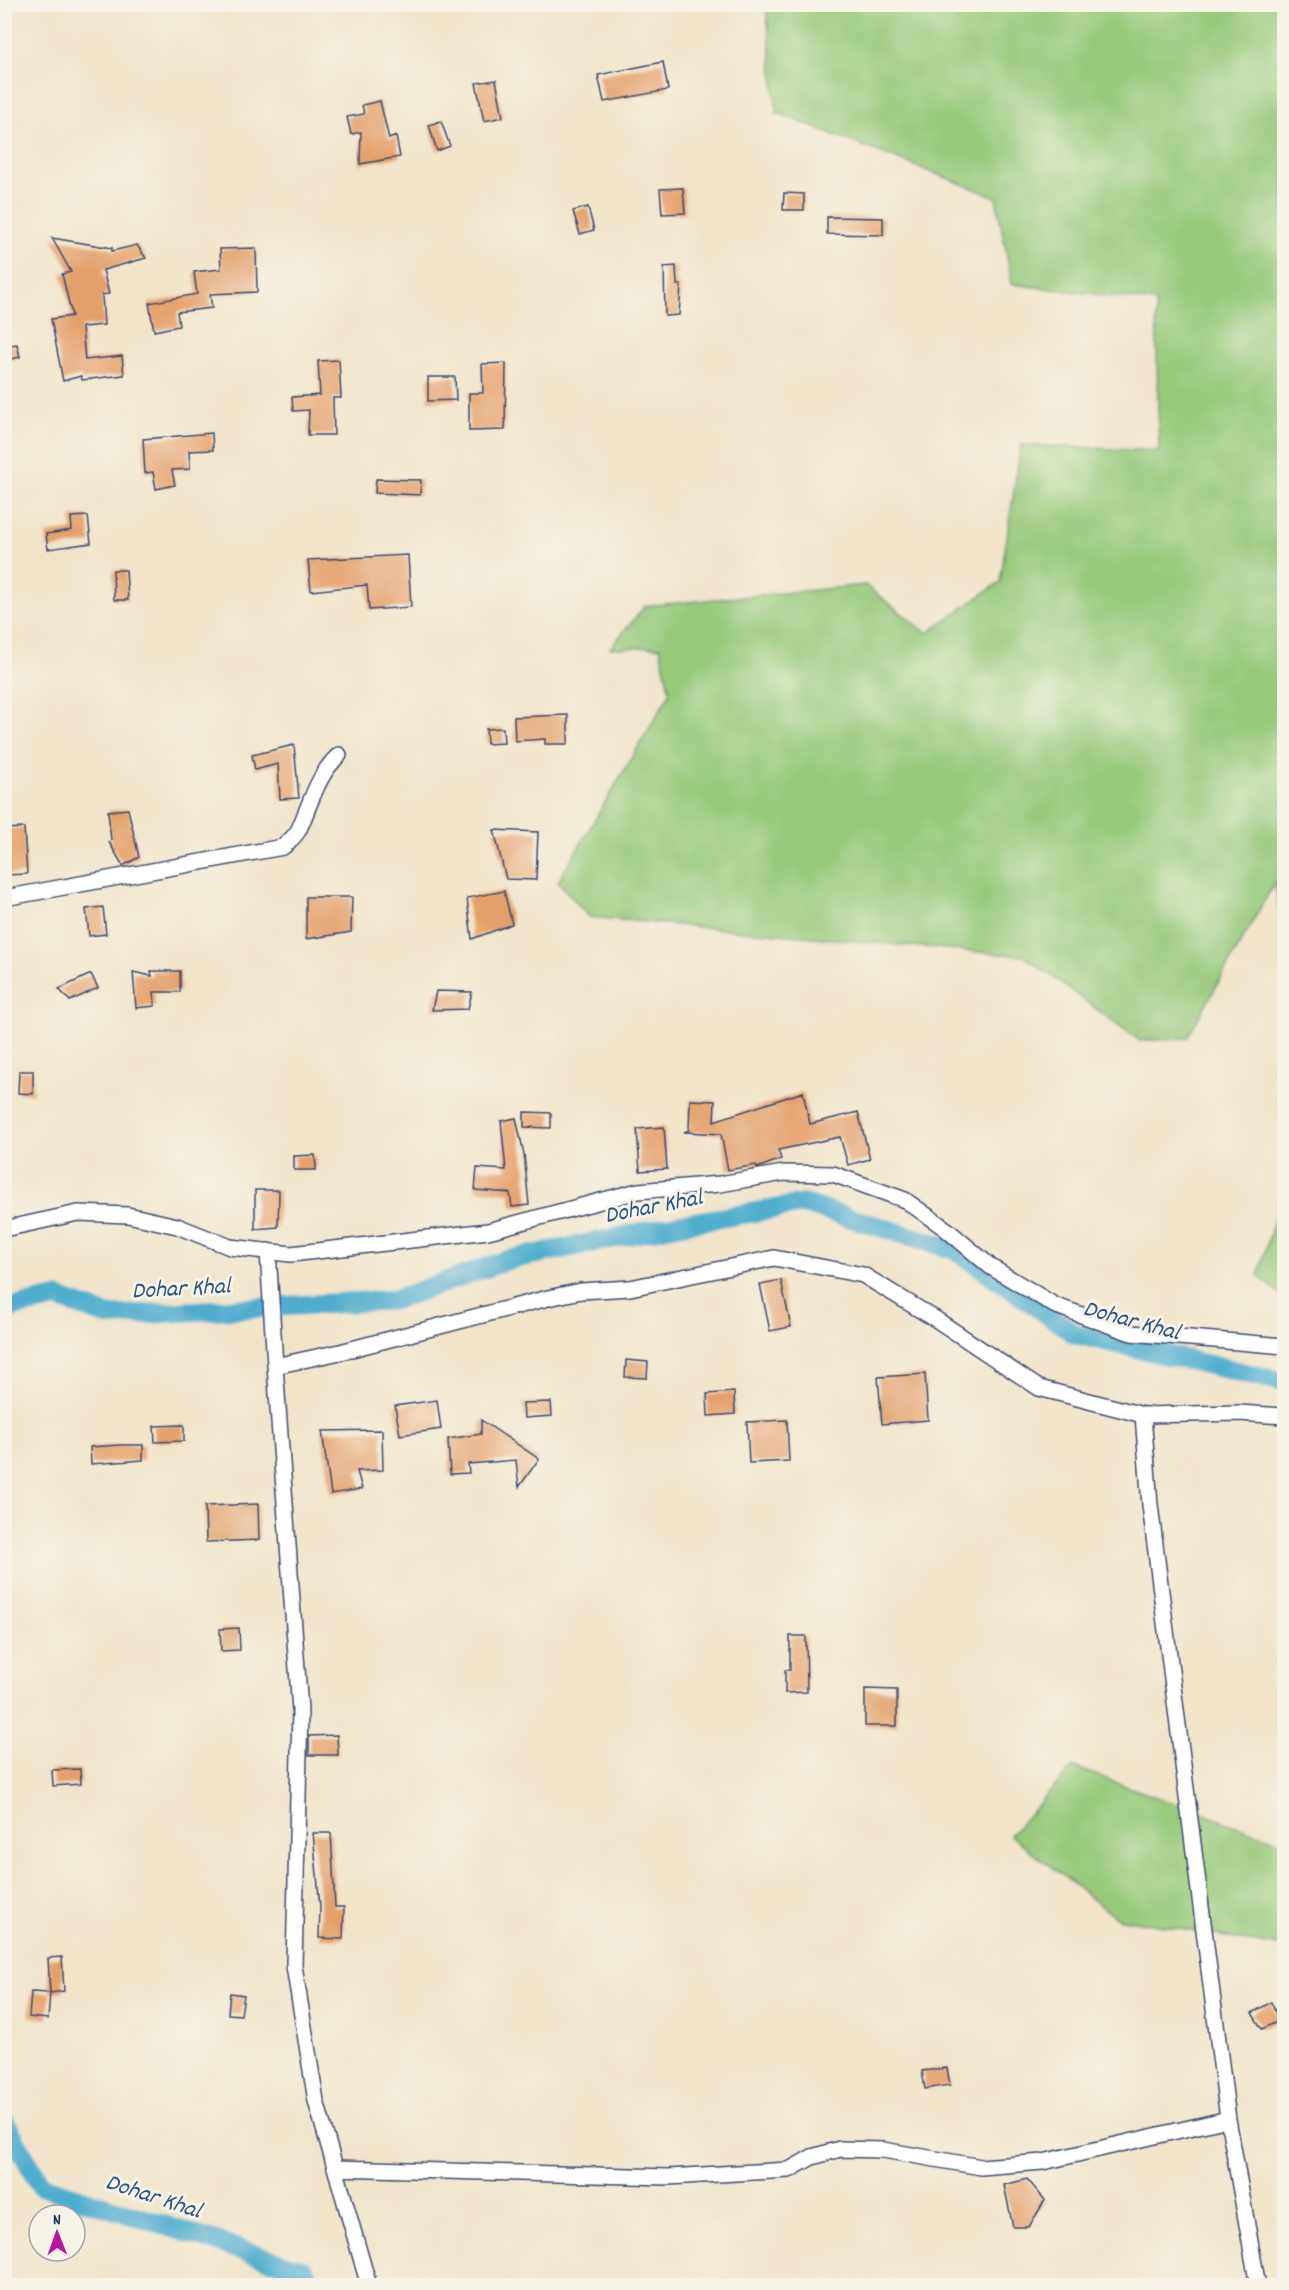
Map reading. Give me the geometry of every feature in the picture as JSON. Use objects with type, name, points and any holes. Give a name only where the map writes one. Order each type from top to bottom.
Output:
[{"type":"street","points":[[4,898],[283,847],[299,831],[303,815],[327,766],[339,755]]},
{"type":"street","points":[[4,1229],[78,1213],[128,1215],[177,1226],[230,1247],[291,1254],[488,1231],[638,1191],[720,1184],[784,1173],[833,1174],[905,1200],[946,1229],[991,1267],[1054,1305],[1131,1333],[1284,1346]]},
{"type":"street","points":[[268,1251],[300,1710],[294,1966],[316,2101],[369,2286]]},
{"type":"street","points":[[275,1366],[340,1352],[548,1298],[581,1291],[630,1288],[774,1258],[863,1275],[1039,1388],[1143,1415],[1239,1413],[1284,1416]]},
{"type":"street","points":[[1143,1415],[1150,1505],[1228,2120],[1258,2286]]},
{"type":"street","points":[[336,2168],[668,2177],[789,2170],[812,2157],[840,2149],[883,2150],[981,2167],[1043,2162],[1228,2120]]},
{"type":"green space","points":[[766,5],[1284,5],[1284,944],[1275,882],[1187,1038],[1140,1041],[1024,956],[589,917],[558,882],[670,693],[660,647],[610,648],[645,606],[865,585],[927,633],[1000,582],[1021,445],[1159,451],[1156,302],[1012,284],[996,197],[777,113]]},
{"type":"green space","points":[[1284,1185],[1284,1297],[1258,1276]]},
{"type":"green space","points":[[1073,1767],[1284,1843],[1284,1947],[1117,1918],[1010,1835]]},
{"type":"building","points":[[663,62],[668,90],[604,102],[598,75]]},
{"type":"building","points":[[496,80],[503,117],[484,121],[476,83]]},
{"type":"building","points":[[380,101],[389,139],[396,136],[400,157],[360,164],[361,132],[351,134],[347,117],[364,114],[362,105]]},
{"type":"building","points":[[441,121],[450,146],[437,151],[429,125]]},
{"type":"building","points":[[683,188],[685,213],[662,214],[660,189]]},
{"type":"building","points":[[784,193],[804,194],[804,210],[783,210]]},
{"type":"building","points":[[588,207],[594,230],[580,234],[573,211]]},
{"type":"building","points":[[827,217],[883,218],[883,235],[827,234]]},
{"type":"building","points":[[52,238],[112,248],[112,251],[137,245],[146,258],[103,270],[109,294],[102,295],[104,325],[82,327],[85,360],[122,356],[124,375],[82,380],[81,376],[63,381],[51,319],[72,316],[62,274],[71,272]]},
{"type":"building","points":[[256,248],[257,292],[210,294],[212,308],[177,312],[179,326],[154,331],[149,303],[197,294],[194,272],[221,269],[220,249]]},
{"type":"building","points":[[676,266],[677,285],[681,285],[679,315],[665,316],[664,267]]},
{"type":"building","points":[[17,344],[20,357],[4,361],[4,346]]},
{"type":"building","points":[[339,360],[341,398],[333,398],[334,435],[308,435],[309,410],[293,411],[292,397],[320,395],[318,361]]},
{"type":"building","points":[[506,363],[505,430],[469,431],[469,393],[483,393],[482,364]]},
{"type":"building","points":[[428,377],[455,377],[456,400],[428,401]]},
{"type":"building","points":[[212,433],[213,450],[189,451],[190,469],[172,470],[175,485],[156,489],[153,472],[145,473],[143,439]]},
{"type":"building","points":[[376,479],[421,480],[420,495],[375,493]]},
{"type":"building","points":[[88,516],[91,543],[48,549],[46,534],[72,530],[71,517]]},
{"type":"building","points":[[408,555],[411,607],[369,610],[367,585],[311,591],[308,560]]},
{"type":"building","points":[[113,570],[126,570],[128,600],[114,600]]},
{"type":"building","points":[[568,715],[568,744],[545,744],[545,739],[515,741],[514,717]]},
{"type":"building","points":[[503,728],[504,743],[487,744],[486,729]]},
{"type":"building","points":[[294,745],[299,798],[280,799],[278,764],[255,770],[252,755]]},
{"type":"building","points":[[128,809],[139,857],[123,866],[109,842],[111,840],[108,811]]},
{"type":"building","points":[[24,828],[27,874],[4,875],[4,829]]},
{"type":"building","points":[[494,830],[538,832],[536,880],[506,879]]},
{"type":"building","points":[[504,891],[512,924],[472,939],[467,898]]},
{"type":"building","points":[[306,897],[352,897],[351,932],[306,939]]},
{"type":"building","points":[[103,907],[106,934],[89,936],[86,909]]},
{"type":"building","points":[[151,971],[180,971],[180,992],[154,992],[155,1006],[136,1008],[133,972],[152,976]]},
{"type":"building","points":[[91,974],[98,988],[70,1001],[59,989]]},
{"type":"building","points":[[436,991],[472,992],[468,1009],[432,1010]]},
{"type":"building","points":[[19,1071],[33,1071],[33,1094],[18,1093]]},
{"type":"building","points":[[803,1092],[810,1124],[858,1112],[870,1159],[848,1165],[840,1137],[778,1150],[781,1159],[757,1168],[756,1165],[728,1170],[721,1134],[684,1132],[689,1130],[690,1100],[715,1101],[714,1121]]},
{"type":"building","points":[[524,1112],[551,1113],[551,1128],[524,1127]]},
{"type":"building","points":[[516,1118],[524,1154],[529,1205],[512,1207],[510,1193],[475,1190],[477,1168],[506,1170],[501,1121]]},
{"type":"building","points":[[664,1127],[667,1169],[640,1171],[637,1129]]},
{"type":"building","points":[[315,1155],[316,1170],[294,1170],[294,1156]]},
{"type":"building","points":[[255,1190],[279,1190],[278,1227],[255,1229]]},
{"type":"building","points":[[781,1280],[791,1327],[770,1331],[760,1284]]},
{"type":"building","points":[[626,1360],[648,1362],[647,1378],[625,1377]]},
{"type":"building","points":[[925,1374],[928,1420],[882,1424],[878,1377]]},
{"type":"building","points":[[734,1392],[735,1414],[708,1416],[707,1394]]},
{"type":"building","points":[[437,1400],[441,1429],[400,1435],[395,1406]]},
{"type":"building","points":[[551,1402],[552,1416],[524,1418],[523,1403]]},
{"type":"building","points":[[481,1420],[539,1459],[519,1487],[516,1460],[468,1464],[469,1473],[450,1474],[448,1439],[481,1434]]},
{"type":"building","points":[[787,1420],[789,1461],[749,1463],[747,1422]]},
{"type":"building","points":[[184,1425],[184,1441],[155,1442],[154,1426]]},
{"type":"building","points":[[382,1430],[383,1470],[357,1471],[362,1489],[331,1494],[322,1431]]},
{"type":"building","points":[[143,1445],[143,1460],[91,1464],[90,1447]]},
{"type":"building","points":[[258,1504],[259,1540],[206,1542],[205,1506]]},
{"type":"building","points":[[239,1628],[240,1650],[221,1651],[220,1629]]},
{"type":"building","points":[[790,1636],[806,1636],[807,1692],[785,1693],[785,1670],[790,1670]]},
{"type":"building","points":[[865,1689],[897,1690],[897,1726],[865,1726]]},
{"type":"building","points":[[337,1735],[338,1755],[309,1755],[309,1736]]},
{"type":"building","points":[[80,1769],[81,1784],[53,1786],[52,1770]]},
{"type":"building","points":[[313,1833],[331,1833],[335,1907],[344,1907],[343,1939],[319,1938],[320,1907]]},
{"type":"building","points":[[62,1957],[64,1991],[50,1993],[48,1958]]},
{"type":"building","points":[[31,1992],[50,1993],[48,2019],[29,2017]]},
{"type":"building","points":[[230,1993],[244,1995],[241,2015],[228,2014]]},
{"type":"building","points":[[1271,2002],[1279,2021],[1262,2029],[1252,2013]]},
{"type":"building","points":[[947,2068],[950,2085],[925,2089],[922,2071]]},
{"type":"building","points":[[1027,2179],[1045,2200],[1029,2227],[1013,2227],[1004,2185]]},
{"type":"waterway","name":"Dohar Khal","points":[[4,1309],[57,1298],[109,1316],[394,1300],[508,1260],[682,1224],[804,1204],[956,1250],[1075,1334],[1284,1382]]},
{"type":"waterway","name":"Dohar Khal","points":[[4,2120],[41,2186],[304,2270],[316,2286]]}]
